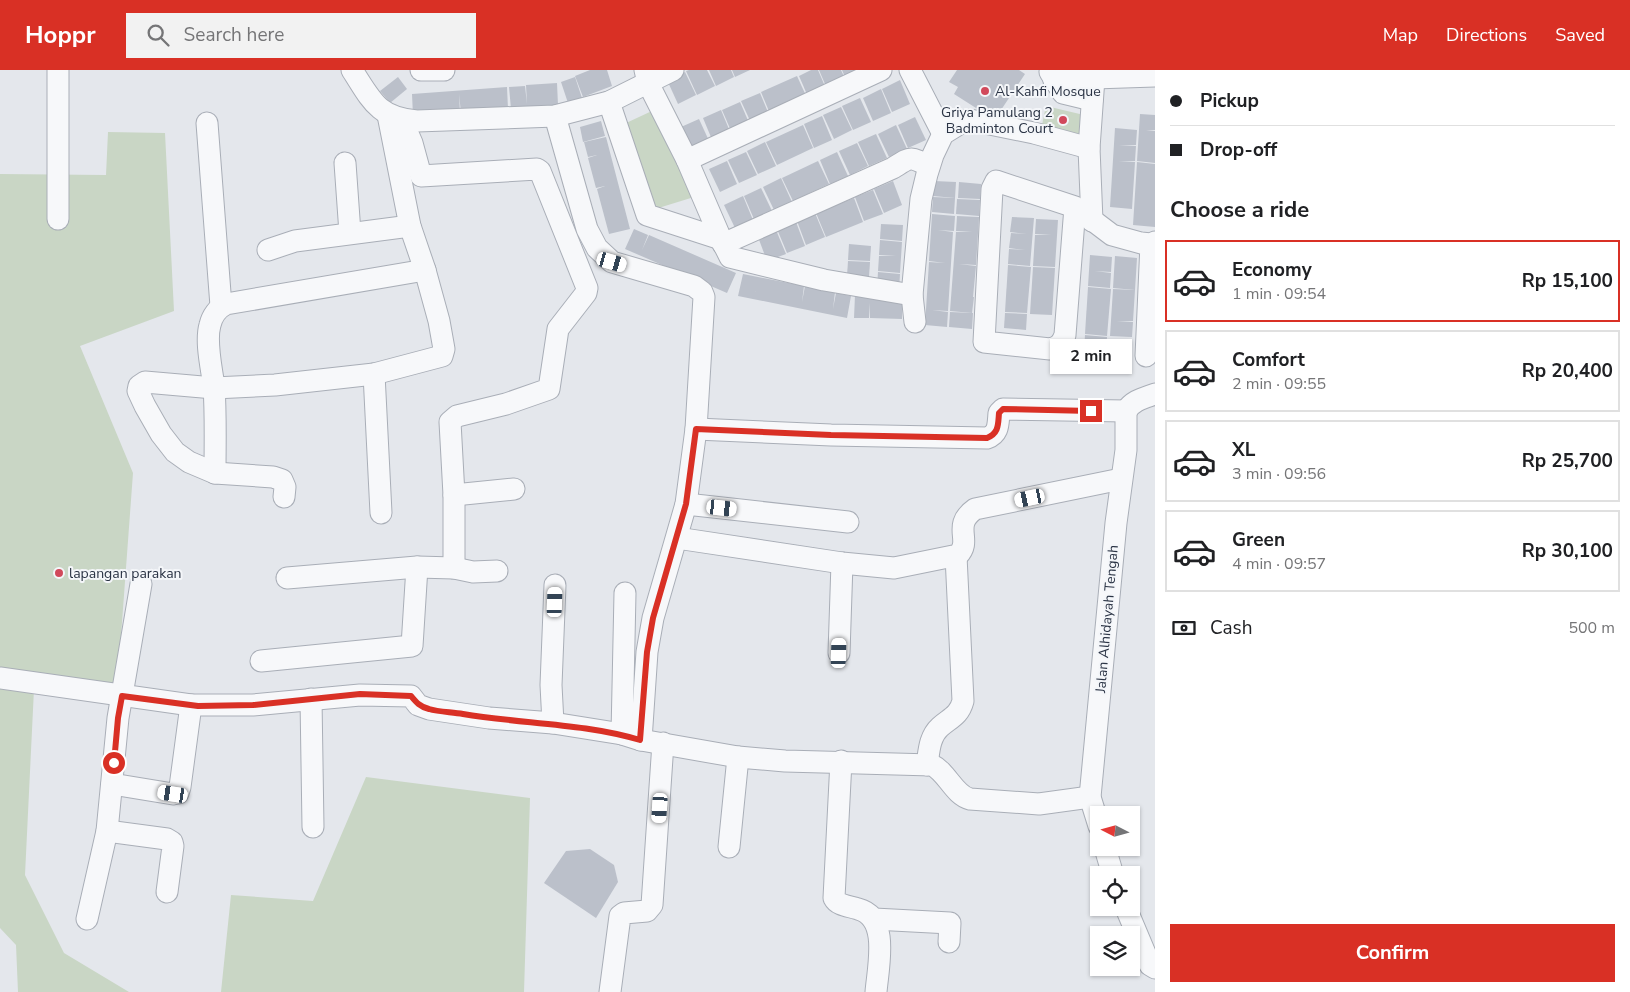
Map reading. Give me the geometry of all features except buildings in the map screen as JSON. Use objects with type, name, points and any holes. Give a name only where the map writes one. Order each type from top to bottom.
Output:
[{"type":"street","points":[[58,70],[58,219]]},
{"type":"street","points":[[352,70],[366,93],[395,118],[412,143],[421,176],[539,170],[587,288],[586,293],[558,329],[549,389],[506,404],[458,416],[450,422],[454,495],[454,568]]},
{"type":"street","points":[[421,70],[444,70]]},
{"type":"street","points":[[395,118],[417,121],[555,116],[608,102],[646,76],[673,70]]},
{"type":"street","points":[[910,70],[943,134]]},
{"type":"street","points":[[687,160],[876,71]]},
{"type":"street","points":[[1052,76],[1094,78],[1124,73],[1155,76]]},
{"type":"street","points":[[646,76],[687,160],[730,257],[824,280],[912,295]]},
{"type":"street","points":[[1052,76],[1063,93],[1092,100]]},
{"type":"street","points":[[1092,221],[1089,148],[1094,78]]},
{"type":"street","points":[[608,102],[647,215],[722,242],[893,168],[908,159],[915,159],[929,166]]},
{"type":"street","points":[[555,116],[588,229],[603,256],[612,262],[694,286],[702,292],[704,302],[696,429],[686,504],[653,618],[631,737]]},
{"type":"street","points":[[284,497],[284,483],[278,478],[215,474],[189,462],[175,452],[162,434],[138,391],[139,386],[146,382],[214,388],[275,385],[374,374],[438,358],[444,353],[439,321],[425,270],[410,226],[395,118]]},
{"type":"street","points":[[915,322],[912,295],[921,199],[929,166],[943,134],[964,121],[970,120],[1034,133],[1089,148]]},
{"type":"street","points":[[207,123],[221,306],[212,319],[209,331],[214,388],[215,474]]},
{"type":"street","points":[[345,163],[350,233]]},
{"type":"street","points":[[1075,207],[1065,335],[1062,342],[1056,348],[1050,349],[984,342],[992,189],[996,181],[1075,207],[1112,235],[1141,243],[1153,243],[1146,356]]},
{"type":"street","points":[[268,250],[295,241],[410,226]]},
{"type":"street","points":[[221,306],[425,270]]},
{"type":"street","points":[[374,374],[381,513]]},
{"type":"street","points":[[696,429],[831,435],[987,438],[994,435],[997,430],[999,413],[1003,409],[1126,411],[1130,405],[1138,400],[1155,394]]},
{"type":"street","name":"Jalan Alhidayah Tengah","points":[[1093,806],[1090,797],[1121,479],[1126,450],[1126,411]]},
{"type":"street","points":[[677,538],[842,563],[894,568],[960,554],[964,547],[963,524],[966,515],[975,509],[1121,479]]},
{"type":"street","points":[[454,495],[514,489]]},
{"type":"street","points":[[686,504],[848,522]]},
{"type":"street","points":[[927,765],[930,744],[934,734],[957,714],[962,702],[956,556]]},
{"type":"street","points":[[839,653],[842,563]]},
{"type":"street","points":[[261,661],[412,646],[417,568]]},
{"type":"street","points":[[287,578],[417,568],[454,568],[473,572],[497,571]]},
{"type":"street","points":[[87,919],[106,832],[118,718],[142,584]]},
{"type":"street","points":[[553,723],[552,684],[555,585]]},
{"type":"street","points":[[625,593],[631,737]]},
{"type":"street","points":[[0,678],[191,706],[253,705],[360,694],[411,696],[418,705],[429,709],[489,718],[553,723],[738,757],[785,761],[841,761],[927,765],[936,767],[963,796],[970,799],[1039,804],[1090,797]]},
{"type":"street","points":[[311,699],[313,827]]},
{"type":"street","points":[[112,784],[173,794],[178,793],[191,706]]},
{"type":"street","points":[[610,992],[620,916],[624,913],[647,911],[652,905],[664,743]]},
{"type":"street","points":[[729,847],[738,757]]},
{"type":"street","points":[[841,761],[834,898],[838,903],[869,913],[874,919],[878,929],[879,948],[876,992]]},
{"type":"street","points":[[106,832],[168,839],[172,842],[167,892]]},
{"type":"street","points":[[1129,916],[1150,965],[1155,968]]},
{"type":"street","points":[[874,919],[950,923],[949,942]]},
{"type":"green space","name":"Griya Pamulang 2 Badminton Court","points":[[1046,106],[1084,115],[1080,134],[1042,125]]},
{"type":"green space","points":[[654,110],[694,197],[652,210],[624,124]]},
{"type":"green space","points":[[108,132],[165,133],[174,311],[80,346],[133,473],[117,690],[34,689],[25,875],[64,953],[129,992],[18,992],[16,945],[0,928],[0,174],[106,175]]},
{"type":"green space","points":[[366,777],[530,798],[524,992],[221,992],[231,895],[313,901]]},
{"type":"place","name":"Al-Kahfi Mosque","points":[[985,91]]},
{"type":"place","name":"Griya Pamulang 2 Badminton Court","points":[[1063,120]]},
{"type":"place","name":"lapangan parakan","points":[[59,573]]},
{"type":"route","points":[[114,763],[122,696],[191,706],[253,705],[360,694],[411,696],[418,705],[429,709],[489,718],[553,723],[622,734],[640,740],[647,652],[653,618],[686,504],[696,429],[831,435],[987,438],[994,435],[997,430],[999,413],[1003,409],[1091,411]]}]
